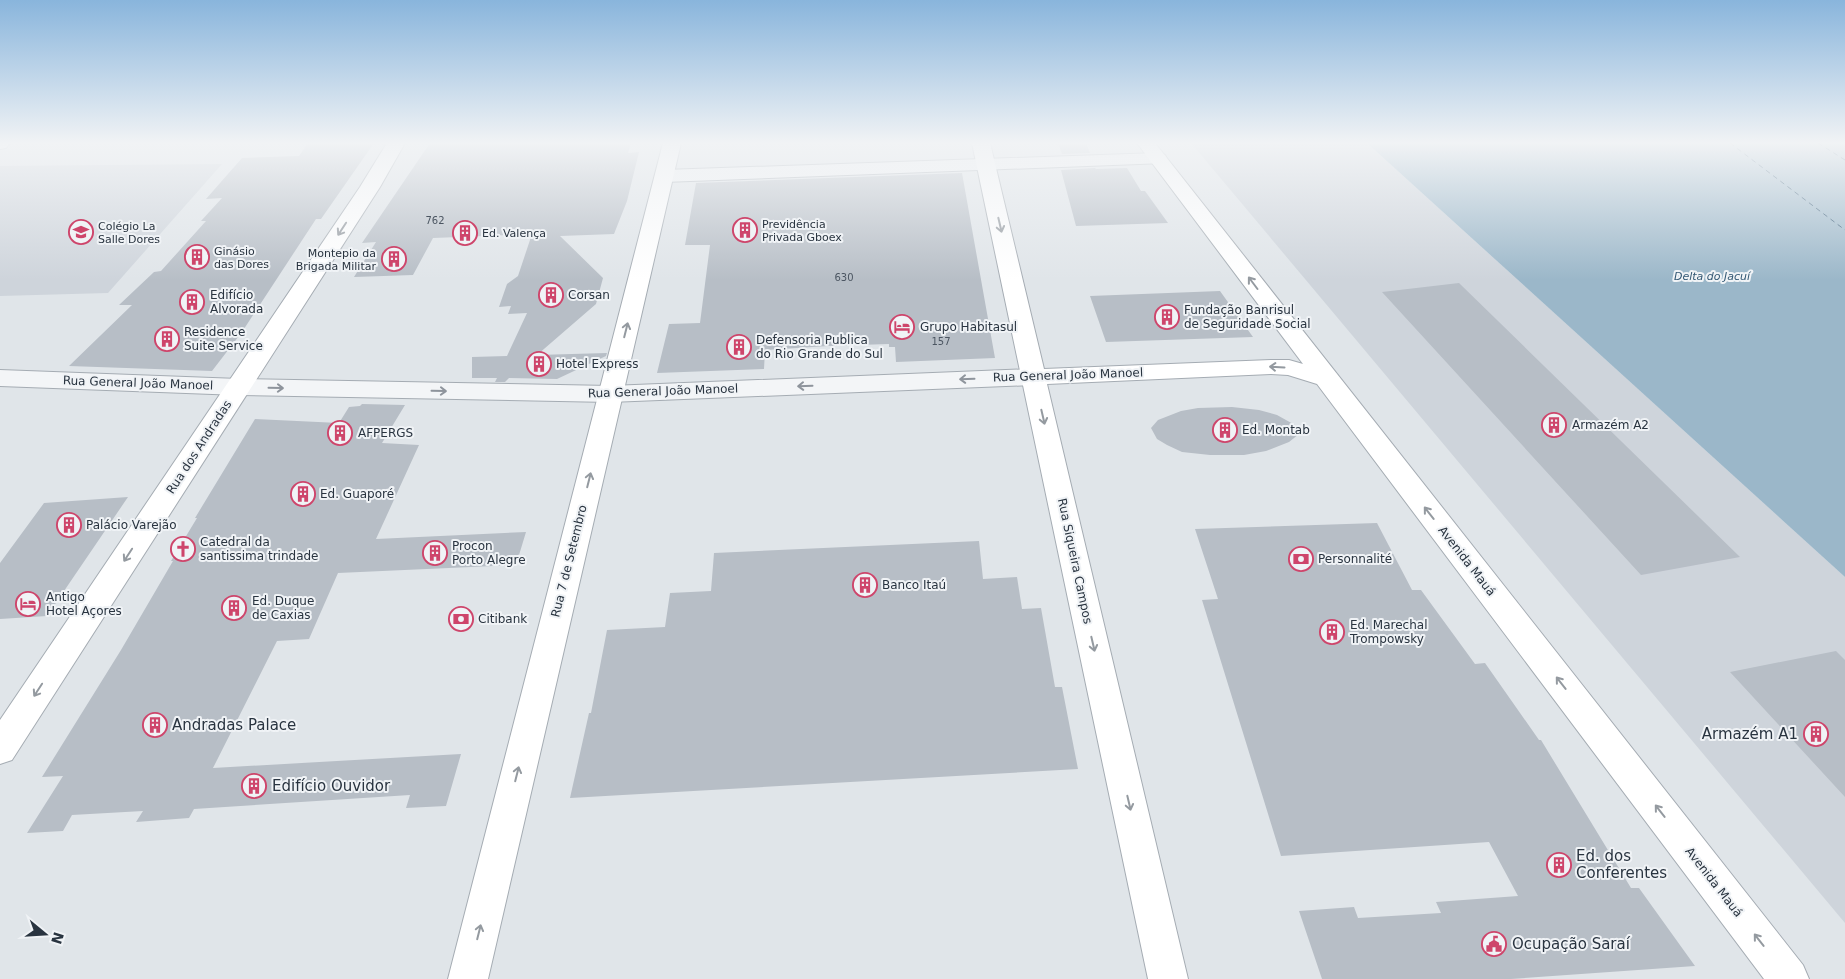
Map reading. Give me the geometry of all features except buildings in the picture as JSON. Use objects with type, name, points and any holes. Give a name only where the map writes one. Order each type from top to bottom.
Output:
[{"type":"street","name":"Rua dos Andradas","points":[[0,749],[369,189]]},
{"type":"street","name":"Rua 7 de Setembro","points":[[468,979],[661,189]]},
{"type":"street","name":"Rua Siqueira Campos","points":[[992,189],[1168,979]]},
{"type":"street","name":"Avenida Mauá","points":[[1181,189],[1789,979]]},
{"type":"street","name":"Rua General João Manoel","points":[[0,378],[239,387],[610,394],[1271,367],[1289,368],[1325,378]]},
{"type":"shaded area","name":"Colégio La Salle Dores","points":[[0,189],[200,189],[108,293],[0,296]]},
{"type":"shaded area","points":[[1229,189],[1417,189],[1845,577],[1845,923]]},
{"type":"water","name":"Delta do Jacuí","points":[[1417,189],[1845,189],[1845,577]]},
{"type":"ferry route","points":[[1790,189],[1845,230]]},
{"type":"place","name":"Previdência Privada Gboex","points":[[745,230]]},
{"type":"place","name":"Colégio La Salle Dores","points":[[81,232]]},
{"type":"place","name":"Ed. Valença","points":[[465,233]]},
{"type":"place","name":"Ginásio das Dores","points":[[197,257]]},
{"type":"place","name":"Montepio da Brigada Militar","points":[[394,259]]},
{"type":"place","name":"Corsan","points":[[551,295]]},
{"type":"place","name":"Edifício Alvorada","points":[[192,302]]},
{"type":"place","name":"Fundação Banrisul de Seguridade Social","points":[[1167,317]]},
{"type":"place","name":"Grupo Habitasul","points":[[902,327]]},
{"type":"place","name":"Residence Suite Service","points":[[167,339]]},
{"type":"place","name":"Defensoria Publica do Rio Grande do Sul","points":[[739,347]]},
{"type":"place","name":"Hotel Express","points":[[539,364]]},
{"type":"place","name":"Armazém A2","points":[[1554,425]]},
{"type":"place","name":"Ed. Montab","points":[[1225,430]]},
{"type":"place","name":"AFPERGS","points":[[340,433]]},
{"type":"place","name":"Ed. Guaporé","points":[[303,494]]},
{"type":"place","name":"Palácio Varejão","points":[[69,525]]},
{"type":"place","name":"Catedral da santissima trindade","points":[[183,549]]},
{"type":"place","name":"Procon Porto Alegre","points":[[435,553]]},
{"type":"place","name":"Personnalité","points":[[1301,559]]},
{"type":"place","name":"Banco Itaú","points":[[865,585]]},
{"type":"place","name":"Antigo Hotel Açores","points":[[28,604]]},
{"type":"place","name":"Ed. Duque de Caxias","points":[[234,608]]},
{"type":"place","name":"Citibank","points":[[461,619]]},
{"type":"place","name":"Ed. Marechal Trompowsky","points":[[1332,632]]},
{"type":"place","name":"Andradas Palace","points":[[155,725]]},
{"type":"place","name":"Armazém A1","points":[[1816,734]]},
{"type":"place","name":"Edifício Ouvidor","points":[[254,786]]},
{"type":"place","name":"Ed. dos Conferentes","points":[[1559,865]]},
{"type":"place","name":"Ocupação Saraí","points":[[1494,944]]}]
